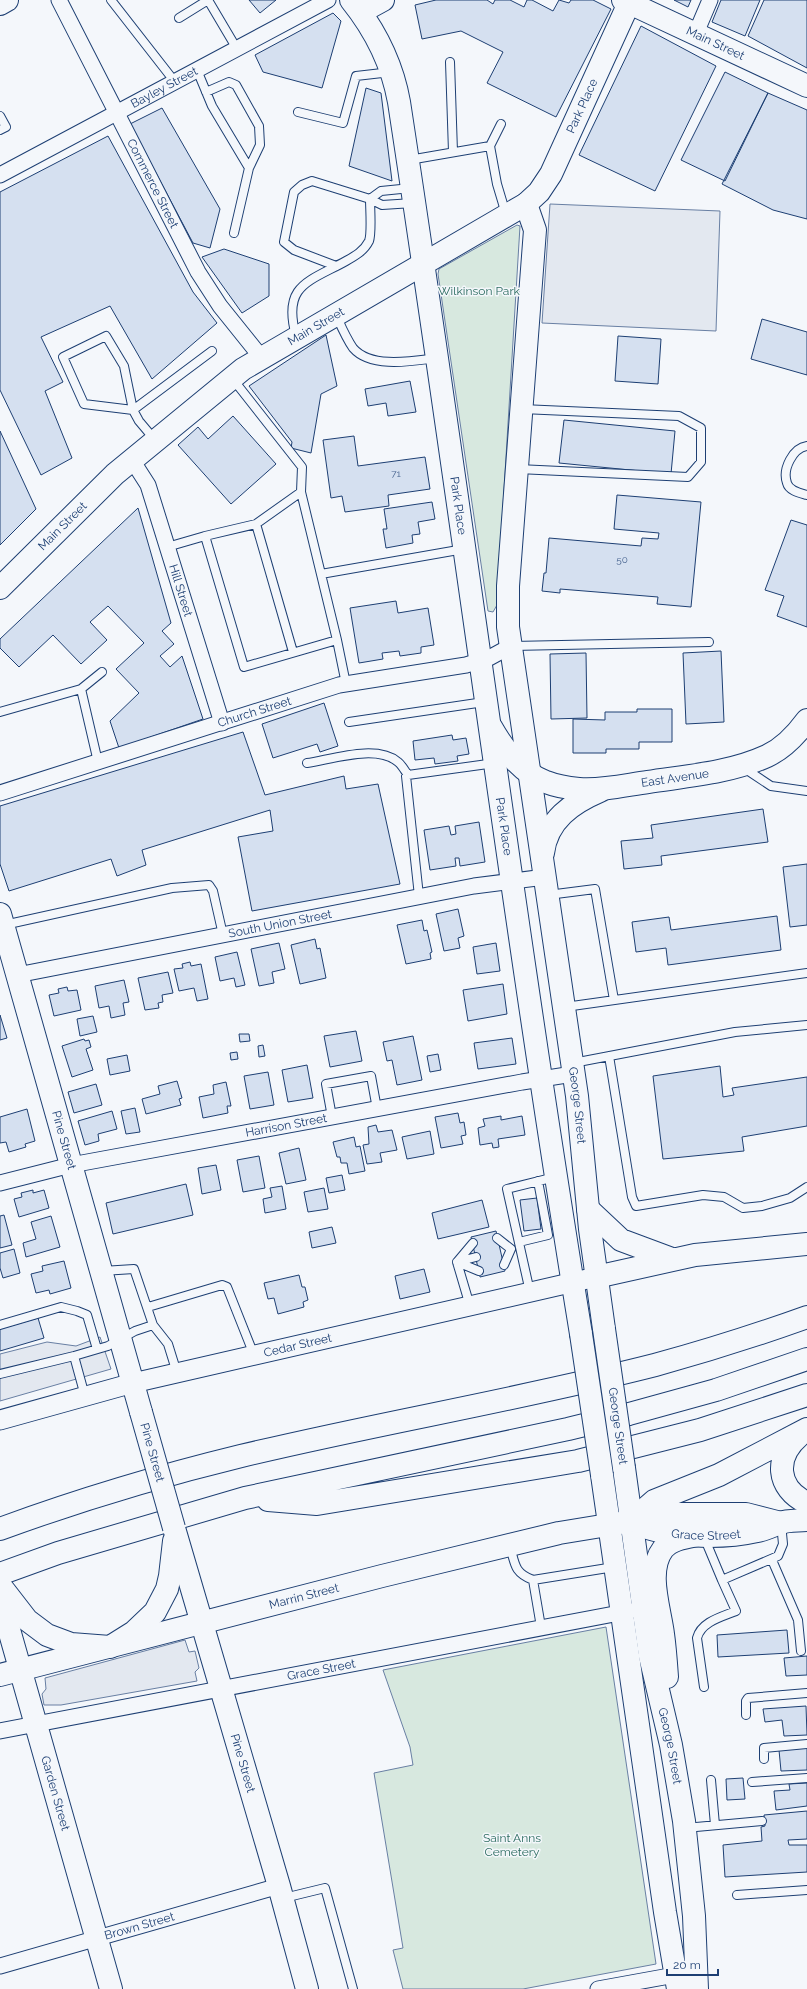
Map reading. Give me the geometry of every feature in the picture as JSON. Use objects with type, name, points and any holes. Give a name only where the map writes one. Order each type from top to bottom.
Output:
[{"type":"main road","points":[[0,4],[7,0]]},
{"type":"main road","points":[[383,0],[356,6],[383,48],[393,72],[424,264]]},
{"type":"main road","name":"Main Street","points":[[626,2],[696,33],[807,86]]},
{"type":"main road","name":"Park Place","points":[[486,712],[424,264],[526,204],[539,192],[551,174],[626,2]]},
{"type":"main road","name":"Park Place","points":[[510,872],[516,764],[511,646],[508,627],[508,599],[535,230],[526,204]]},
{"type":"main road","name":"Main Street","points":[[0,588],[132,460],[232,378],[261,357],[424,264]]},
{"type":"main road","points":[[486,712],[503,746],[516,764]]},
{"type":"main road","name":"East Avenue","points":[[516,764],[547,782],[569,788],[606,788],[739,766],[767,756],[780,748],[792,739],[807,720]]},
{"type":"main road","name":"Park Place","points":[[516,764],[545,878]]},
{"type":"main road","points":[[545,878],[546,839],[549,831],[560,816],[578,802],[606,788]]},
{"type":"main road","name":"George Street","points":[[510,872],[540,1079],[546,1179],[572,1282],[581,1334],[677,1982]]},
{"type":"main road","name":"George Street","points":[[545,878],[573,1069],[596,1277],[624,1468],[642,1608],[655,1685],[671,1746],[684,1828],[694,1916],[698,1989]]},
{"type":"main road","name":"Pine Street","points":[[2,920],[174,1528],[281,1892],[307,1989]]},
{"type":"main road","points":[[588,1209],[620,1240],[629,1245],[673,1259]]},
{"type":"main road","points":[[596,1277],[673,1259],[739,1250],[807,1244]]},
{"type":"main road","points":[[0,1529],[93,1498],[189,1469],[285,1446],[636,1370],[719,1346],[807,1317]]},
{"type":"main road","points":[[0,1574],[58,1553],[245,1498],[621,1416],[716,1390],[807,1359]]},
{"type":"main road","points":[[245,1498],[317,1504],[570,1462],[673,1438],[807,1395]]},
{"type":"main road","points":[[807,1430],[786,1451],[782,1467],[782,1475],[791,1492],[807,1503]]},
{"type":"main road","points":[[631,1521],[646,1506],[658,1499],[719,1476],[807,1430]]},
{"type":"main road","name":"Grace Street","points":[[609,1525],[665,1514],[732,1514],[763,1517],[781,1523]]},
{"type":"main road","name":"Grace Street","points":[[631,1521],[642,1527],[665,1533],[702,1534],[745,1533],[758,1531],[781,1523],[807,1520]]},
{"type":"main road","name":"Marrin Street","points":[[0,1675],[509,1544],[609,1525]]},
{"type":"main road","points":[[0,1584],[18,1610],[37,1629],[72,1644],[110,1646],[130,1636],[146,1623],[155,1612],[167,1589],[172,1562],[174,1528]]},
{"type":"main road","points":[[677,1778],[663,1634],[656,1586],[656,1565],[663,1548],[670,1543],[679,1539],[702,1534]]},
{"type":"main road","name":"Garden Street","points":[[0,1598],[111,1989]]},
{"type":"street","name":"Commerce Street","points":[[59,0],[198,272],[220,306],[261,357]]},
{"type":"street","name":"Bayley Street","points":[[0,175],[328,0]]},
{"type":"street","points":[[696,33],[710,0]]},
{"type":"street","name":"Hill Street","points":[[132,460],[148,485],[222,723]]},
{"type":"street","name":"Church Street","points":[[0,793],[346,684],[480,662],[511,646]]},
{"type":"street","name":"South Union Street","points":[[17,975],[419,896],[510,872],[545,878]]},
{"type":"street","name":"Harrison Street","points":[[0,1183],[72,1165],[540,1079],[573,1069]]},
{"type":"street","name":"Cedar Street","points":[[0,1420],[133,1383],[596,1277]]},
{"type":"street","name":"Grace Street","points":[[0,1731],[222,1690],[642,1608]]},
{"type":"street","name":"Brown Street","points":[[0,1966],[96,1938],[281,1892]]},
{"type":"street","points":[[598,1989],[677,1982]]},
{"type":"lane","points":[[111,0],[175,82]]},
{"type":"lane","points":[[179,18],[208,0],[237,49]]},
{"type":"lane","points":[[450,62],[453,152]]},
{"type":"lane","points":[[197,70],[206,92],[248,168]]},
{"type":"lane","points":[[298,112],[343,123],[356,76],[393,72]]},
{"type":"lane","points":[[206,92],[228,82],[236,85],[259,126],[260,145],[248,168],[234,233]]},
{"type":"lane","points":[[0,116],[6,127],[0,130]]},
{"type":"lane","points":[[501,124],[490,146],[496,184],[506,216]]},
{"type":"lane","points":[[408,160],[490,146]]},
{"type":"lane","points":[[336,266],[294,250],[284,242],[294,192],[302,185],[312,181],[370,199],[382,205],[413,195]]},
{"type":"lane","points":[[370,199],[381,191],[413,195]]},
{"type":"lane","points":[[296,337],[291,318],[295,294],[304,284],[360,253],[369,240],[370,199]]},
{"type":"lane","points":[[336,315],[354,349],[372,359],[396,363],[437,358]]},
{"type":"lane","points":[[155,441],[138,421],[132,410],[124,366],[106,336],[63,357],[84,404],[132,410],[212,350]]},
{"type":"lane","points":[[232,378],[302,467],[301,492],[337,640],[346,684]]},
{"type":"lane","points":[[517,469],[688,477],[701,462],[701,428],[680,416],[522,408]]},
{"type":"lane","points":[[807,446],[800,447],[793,453],[786,471],[787,484],[794,492],[807,496]]},
{"type":"lane","points":[[167,547],[256,524],[301,492]]},
{"type":"lane","points":[[256,524],[293,652]]},
{"type":"lane","points":[[205,536],[244,667],[337,640]]},
{"type":"lane","points":[[321,574],[464,549]]},
{"type":"lane","points":[[511,646],[709,642]]},
{"type":"lane","points":[[0,712],[81,689],[102,672]]},
{"type":"lane","points":[[81,689],[98,762]]},
{"type":"lane","points":[[349,722],[486,712]]},
{"type":"lane","points":[[307,763],[370,753],[387,756],[399,763],[408,775]]},
{"type":"lane","points":[[408,775],[516,764]]},
{"type":"lane","points":[[739,766],[771,786],[807,791]]},
{"type":"lane","points":[[408,775],[405,779],[419,896]]},
{"type":"lane","points":[[545,878],[595,889],[614,1000]]},
{"type":"lane","points":[[2,920],[172,888],[209,885],[213,891],[223,935]]},
{"type":"lane","points":[[564,1007],[807,973]]},
{"type":"lane","points":[[573,1069],[609,1056],[735,1032],[807,1025]]},
{"type":"lane","points":[[609,1056],[632,1197],[636,1206],[702,1195],[724,1197],[743,1208],[762,1206],[790,1198],[807,1186]]},
{"type":"lane","points":[[332,1117],[326,1084],[370,1076],[377,1109]]},
{"type":"lane","points":[[501,1251],[511,1249],[519,1244],[548,1235],[546,1179],[507,1189],[519,1244],[530,1292]]},
{"type":"lane","points":[[498,1238],[511,1249]]},
{"type":"lane","points":[[457,1262],[473,1243]]},
{"type":"lane","points":[[504,1265],[511,1249]]},
{"type":"lane","points":[[457,1262],[476,1257]]},
{"type":"lane","points":[[457,1262],[479,1271]]},
{"type":"lane","points":[[457,1262],[470,1306]]},
{"type":"lane","points":[[102,1271],[134,1269],[153,1325],[168,1344],[177,1373]]},
{"type":"lane","points":[[148,1307],[222,1285],[227,1287],[254,1356]]},
{"type":"lane","points":[[0,1325],[61,1307],[77,1310],[87,1315],[97,1349]]},
{"type":"lane","points":[[0,1374],[97,1349],[122,1340],[135,1331],[153,1325]]},
{"type":"lane","points":[[74,1356],[85,1396]]},
{"type":"lane","points":[[722,1580],[772,1560],[778,1556],[781,1550],[783,1538],[781,1523]]},
{"type":"lane","points":[[702,1534],[736,1611],[703,1626],[699,1631],[697,1638],[704,1687]]},
{"type":"lane","points":[[509,1544],[517,1571],[522,1576],[532,1580],[615,1567]]},
{"type":"lane","points":[[772,1560],[798,1620],[801,1651]]},
{"type":"lane","points":[[532,1580],[541,1627]]},
{"type":"lane","points":[[746,1715],[746,1701],[748,1698],[807,1693]]},
{"type":"lane","points":[[764,1759],[764,1748],[807,1744]]},
{"type":"lane","points":[[752,1782],[807,1778]]},
{"type":"lane","points":[[711,1780],[716,1825]]},
{"type":"lane","points":[[684,1828],[762,1821]]},
{"type":"lane","points":[[281,1892],[325,1888],[353,1989]]},
{"type":"lane","points":[[737,1895],[807,1890]]},
{"type":"green space","name":"Wilkinson Park","points":[[517,225],[520,226],[497,605],[493,612],[488,611],[438,274],[439,269]]},
{"type":"green space","name":"Saint Anns Cemetery","points":[[606,1627],[656,1964],[523,1989],[403,1989],[393,1950],[403,1948],[374,1773],[413,1765],[410,1747],[383,1670]]},
{"type":"shaded area","points":[[550,204],[720,211],[716,331],[542,323]]},
{"type":"shaded area","points":[[100,1337],[111,1369],[0,1401],[0,1354],[47,1342],[76,1346]]},
{"type":"shaded area","points":[[185,1640],[189,1652],[195,1651],[199,1668],[195,1672],[197,1681],[61,1705],[44,1705],[42,1694],[46,1689],[45,1678]]},
{"type":"building","points":[[249,0],[276,0],[260,13]]},
{"type":"building","points":[[436,0],[487,0],[493,4],[495,0],[510,0],[524,7],[527,0],[532,0],[553,11],[559,0],[569,3],[571,0],[593,0],[611,9],[556,117],[487,83],[503,52],[461,31],[422,39],[415,5]]},
{"type":"building","points":[[674,0],[691,0],[688,7]]},
{"type":"building","points":[[721,0],[760,0],[745,36],[712,22]]},
{"type":"building","points":[[764,0],[807,0],[807,68],[748,36]]},
{"type":"building","points":[[333,13],[341,21],[322,88],[263,72],[255,55]]},
{"type":"building","points":[[641,26],[716,66],[655,191],[579,155]]},
{"type":"building","points":[[725,72],[768,93],[725,181],[681,160]]},
{"type":"building","points":[[366,88],[381,93],[392,181],[349,166]]},
{"type":"building","points":[[768,93],[807,110],[807,219],[773,210],[722,184]]},
{"type":"building","points":[[162,108],[220,209],[210,248],[193,243],[130,124]]},
{"type":"building","points":[[108,136],[193,292],[217,323],[152,379],[110,306],[41,337],[63,382],[45,391],[72,458],[41,475],[0,390],[0,192]]},
{"type":"building","points":[[224,249],[269,264],[269,296],[242,313],[202,257]]},
{"type":"building","points":[[762,319],[807,332],[807,375],[751,359]]},
{"type":"building","points":[[326,335],[337,386],[321,394],[311,453],[291,448],[292,442],[249,386]]},
{"type":"building","points":[[618,336],[661,339],[658,384],[615,381]]},
{"type":"building","points":[[410,381],[416,412],[388,416],[386,403],[368,406],[365,389]]},
{"type":"building","points":[[233,416],[276,464],[231,504],[178,445],[198,427],[208,439]]},
{"type":"building","points":[[564,420],[675,431],[671,474],[559,463]]},
{"type":"building","points":[[0,431],[36,509],[0,545]]},
{"type":"building","points":[[354,436],[358,466],[425,457],[430,489],[388,495],[389,506],[345,512],[342,496],[331,498],[323,440]]},
{"type":"building","points":[[617,495],[701,502],[691,607],[657,604],[658,597],[560,589],[560,593],[542,591],[544,573],[546,573],[549,538],[641,546],[642,538],[658,539],[659,533],[614,529]]},
{"type":"building","points":[[432,502],[435,519],[418,522],[420,534],[412,535],[413,543],[386,548],[383,529],[387,529],[384,509]]},
{"type":"building","points":[[138,508],[171,623],[162,631],[174,644],[160,656],[170,667],[182,656],[203,719],[119,748],[110,721],[139,693],[116,669],[144,643],[108,606],[90,622],[107,640],[81,664],[53,635],[19,667],[0,648],[0,639]]},
{"type":"building","points":[[791,520],[807,525],[807,627],[777,616],[784,596],[765,590]]},
{"type":"building","points":[[396,601],[398,613],[428,608],[434,645],[421,647],[421,653],[400,656],[399,651],[382,653],[383,659],[359,663],[350,608]]},
{"type":"building","points":[[721,651],[724,722],[686,724],[683,653]]},
{"type":"building","points":[[586,653],[587,718],[551,719],[550,654]]},
{"type":"building","points":[[324,703],[338,746],[320,752],[317,744],[273,758],[262,724]]},
{"type":"building","points":[[637,709],[672,709],[672,742],[639,742],[639,749],[606,749],[606,753],[573,753],[573,719],[605,720],[605,712],[637,712]]},
{"type":"building","points":[[243,732],[265,795],[344,776],[346,789],[378,784],[400,884],[252,911],[238,837],[273,831],[270,810],[142,850],[146,865],[117,876],[111,859],[9,891],[0,864],[0,806]]},
{"type":"building","points":[[452,735],[453,740],[466,738],[469,754],[457,756],[458,761],[435,764],[434,758],[415,760],[413,741]]},
{"type":"building","points":[[763,809],[768,842],[661,856],[662,865],[624,869],[621,841],[653,838],[651,825]]},
{"type":"building","points":[[479,822],[485,862],[460,866],[459,858],[455,858],[456,866],[430,870],[424,830],[449,826],[451,835],[456,834],[455,826]]},
{"type":"building","points":[[807,864],[807,925],[790,927],[783,867]]},
{"type":"building","points":[[458,909],[464,936],[458,938],[460,948],[444,951],[436,914]]},
{"type":"building","points":[[777,916],[781,950],[668,965],[666,948],[636,952],[632,922],[669,917],[671,930]]},
{"type":"building","points":[[422,920],[424,931],[427,930],[432,952],[430,953],[431,959],[406,964],[397,925]]},
{"type":"building","points":[[315,939],[317,949],[320,948],[326,978],[300,984],[291,945]]},
{"type":"building","points":[[279,943],[285,969],[272,972],[274,983],[259,986],[251,949]]},
{"type":"building","points":[[496,943],[500,971],[477,974],[473,947]]},
{"type":"building","points":[[237,952],[245,985],[236,987],[234,978],[220,981],[215,957]]},
{"type":"building","points":[[190,962],[191,966],[201,964],[208,999],[197,1001],[194,988],[179,991],[174,969],[183,968],[182,964]]},
{"type":"building","points":[[168,972],[173,993],[162,995],[163,1002],[158,1003],[159,1008],[145,1010],[138,978]]},
{"type":"building","points":[[124,980],[129,1002],[123,1003],[125,1015],[111,1018],[109,1006],[99,1008],[95,986]]},
{"type":"building","points":[[503,984],[507,1014],[468,1021],[463,990]]},
{"type":"building","points":[[67,987],[68,991],[77,990],[81,1010],[54,1016],[49,995],[59,993],[58,989]]},
{"type":"building","points":[[0,1015],[7,1038],[0,1040]]},
{"type":"building","points":[[93,1016],[97,1032],[80,1036],[77,1019]]},
{"type":"building","points":[[356,1031],[362,1061],[330,1067],[324,1036]]},
{"type":"building","points":[[239,1034],[249,1034],[250,1041],[240,1042]]},
{"type":"building","points":[[413,1036],[422,1080],[397,1085],[392,1060],[387,1061],[383,1042]]},
{"type":"building","points":[[512,1038],[516,1064],[478,1069],[474,1043]]},
{"type":"building","points":[[84,1039],[85,1041],[89,1040],[91,1047],[86,1049],[93,1070],[72,1077],[62,1046]]},
{"type":"building","points":[[263,1045],[265,1056],[259,1057],[258,1046]]},
{"type":"building","points":[[237,1052],[238,1059],[231,1060],[230,1053]]},
{"type":"building","points":[[438,1054],[441,1070],[430,1072],[427,1056]]},
{"type":"building","points":[[127,1055],[130,1071],[110,1075],[107,1059]]},
{"type":"building","points":[[307,1065],[313,1098],[288,1102],[282,1070]]},
{"type":"building","points":[[720,1066],[723,1097],[734,1095],[732,1088],[807,1077],[807,1126],[742,1137],[744,1151],[663,1159],[653,1076]]},
{"type":"building","points":[[268,1072],[274,1105],[250,1109],[244,1076]]},
{"type":"building","points":[[177,1081],[182,1098],[179,1099],[181,1105],[146,1114],[142,1099],[160,1094],[158,1086]]},
{"type":"building","points":[[226,1082],[231,1106],[227,1106],[228,1113],[203,1118],[199,1097],[214,1094],[213,1085]]},
{"type":"building","points":[[96,1084],[102,1105],[74,1113],[68,1092]]},
{"type":"building","points":[[135,1108],[140,1132],[126,1134],[121,1111]]},
{"type":"building","points":[[27,1109],[35,1141],[25,1144],[26,1147],[9,1152],[6,1142],[0,1143],[0,1117]]},
{"type":"building","points":[[112,1111],[117,1129],[98,1134],[99,1141],[85,1145],[78,1121]]},
{"type":"building","points":[[458,1113],[460,1123],[464,1122],[466,1135],[461,1136],[463,1144],[441,1148],[435,1117]]},
{"type":"building","points":[[501,1116],[501,1120],[522,1116],[525,1135],[498,1139],[499,1147],[493,1148],[492,1143],[480,1145],[478,1128],[485,1126],[483,1119]]},
{"type":"building","points":[[376,1125],[378,1132],[392,1130],[397,1150],[380,1153],[382,1162],[367,1164],[363,1145],[369,1144],[368,1127]]},
{"type":"building","points":[[430,1131],[434,1154],[407,1159],[402,1137]]},
{"type":"building","points":[[354,1137],[356,1147],[360,1146],[365,1171],[349,1174],[347,1163],[341,1163],[340,1157],[337,1157],[333,1142]]},
{"type":"building","points":[[299,1148],[306,1180],[286,1184],[279,1153]]},
{"type":"building","points":[[259,1156],[265,1188],[243,1192],[237,1160]]},
{"type":"building","points":[[216,1165],[221,1190],[202,1194],[198,1168]]},
{"type":"building","points":[[342,1175],[345,1190],[329,1193],[326,1178]]},
{"type":"building","points":[[186,1184],[193,1215],[113,1234],[106,1203]]},
{"type":"building","points":[[282,1186],[286,1209],[265,1213],[263,1199],[272,1197],[270,1188]]},
{"type":"building","points":[[324,1188],[328,1209],[308,1212],[304,1192]]},
{"type":"building","points":[[33,1190],[33,1193],[44,1190],[49,1208],[19,1217],[14,1199],[22,1197],[21,1193]]},
{"type":"building","points":[[537,1198],[541,1229],[524,1231],[520,1200]]},
{"type":"building","points":[[482,1200],[489,1227],[438,1239],[432,1213]]},
{"type":"building","points":[[4,1215],[12,1245],[0,1248],[0,1216]]},
{"type":"building","points":[[51,1216],[60,1247],[26,1257],[23,1243],[36,1239],[31,1222]]},
{"type":"building","points":[[332,1227],[336,1243],[312,1248],[309,1232]]},
{"type":"building","points":[[496,1231],[505,1271],[480,1277],[471,1237]]},
{"type":"building","points":[[14,1249],[20,1273],[3,1278],[0,1268],[0,1253]]},
{"type":"building","points":[[64,1261],[71,1288],[50,1294],[49,1290],[36,1293],[31,1274],[43,1271],[42,1266]]},
{"type":"building","points":[[424,1269],[430,1292],[400,1299],[395,1276]]},
{"type":"building","points":[[299,1275],[302,1287],[305,1287],[308,1300],[303,1302],[304,1307],[278,1314],[274,1298],[268,1299],[264,1283]]},
{"type":"building","points":[[38,1318],[44,1338],[0,1351],[0,1329]]},
{"type":"building","points":[[787,1630],[789,1653],[718,1657],[717,1635]]},
{"type":"building","points":[[807,1656],[807,1675],[786,1676],[784,1658]]},
{"type":"building","points":[[806,1706],[807,1735],[784,1736],[782,1720],[765,1722],[763,1709]]},
{"type":"building","points":[[807,1748],[807,1770],[781,1771],[779,1750]]},
{"type":"building","points":[[743,1778],[745,1799],[727,1800],[726,1779]]},
{"type":"building","points":[[807,1783],[807,1806],[776,1810],[774,1791],[790,1790],[789,1784]]},
{"type":"building","points":[[807,1811],[807,1839],[788,1840],[789,1845],[807,1845],[807,1872],[725,1877],[723,1845],[762,1841],[761,1827],[765,1826],[764,1815]]}]
